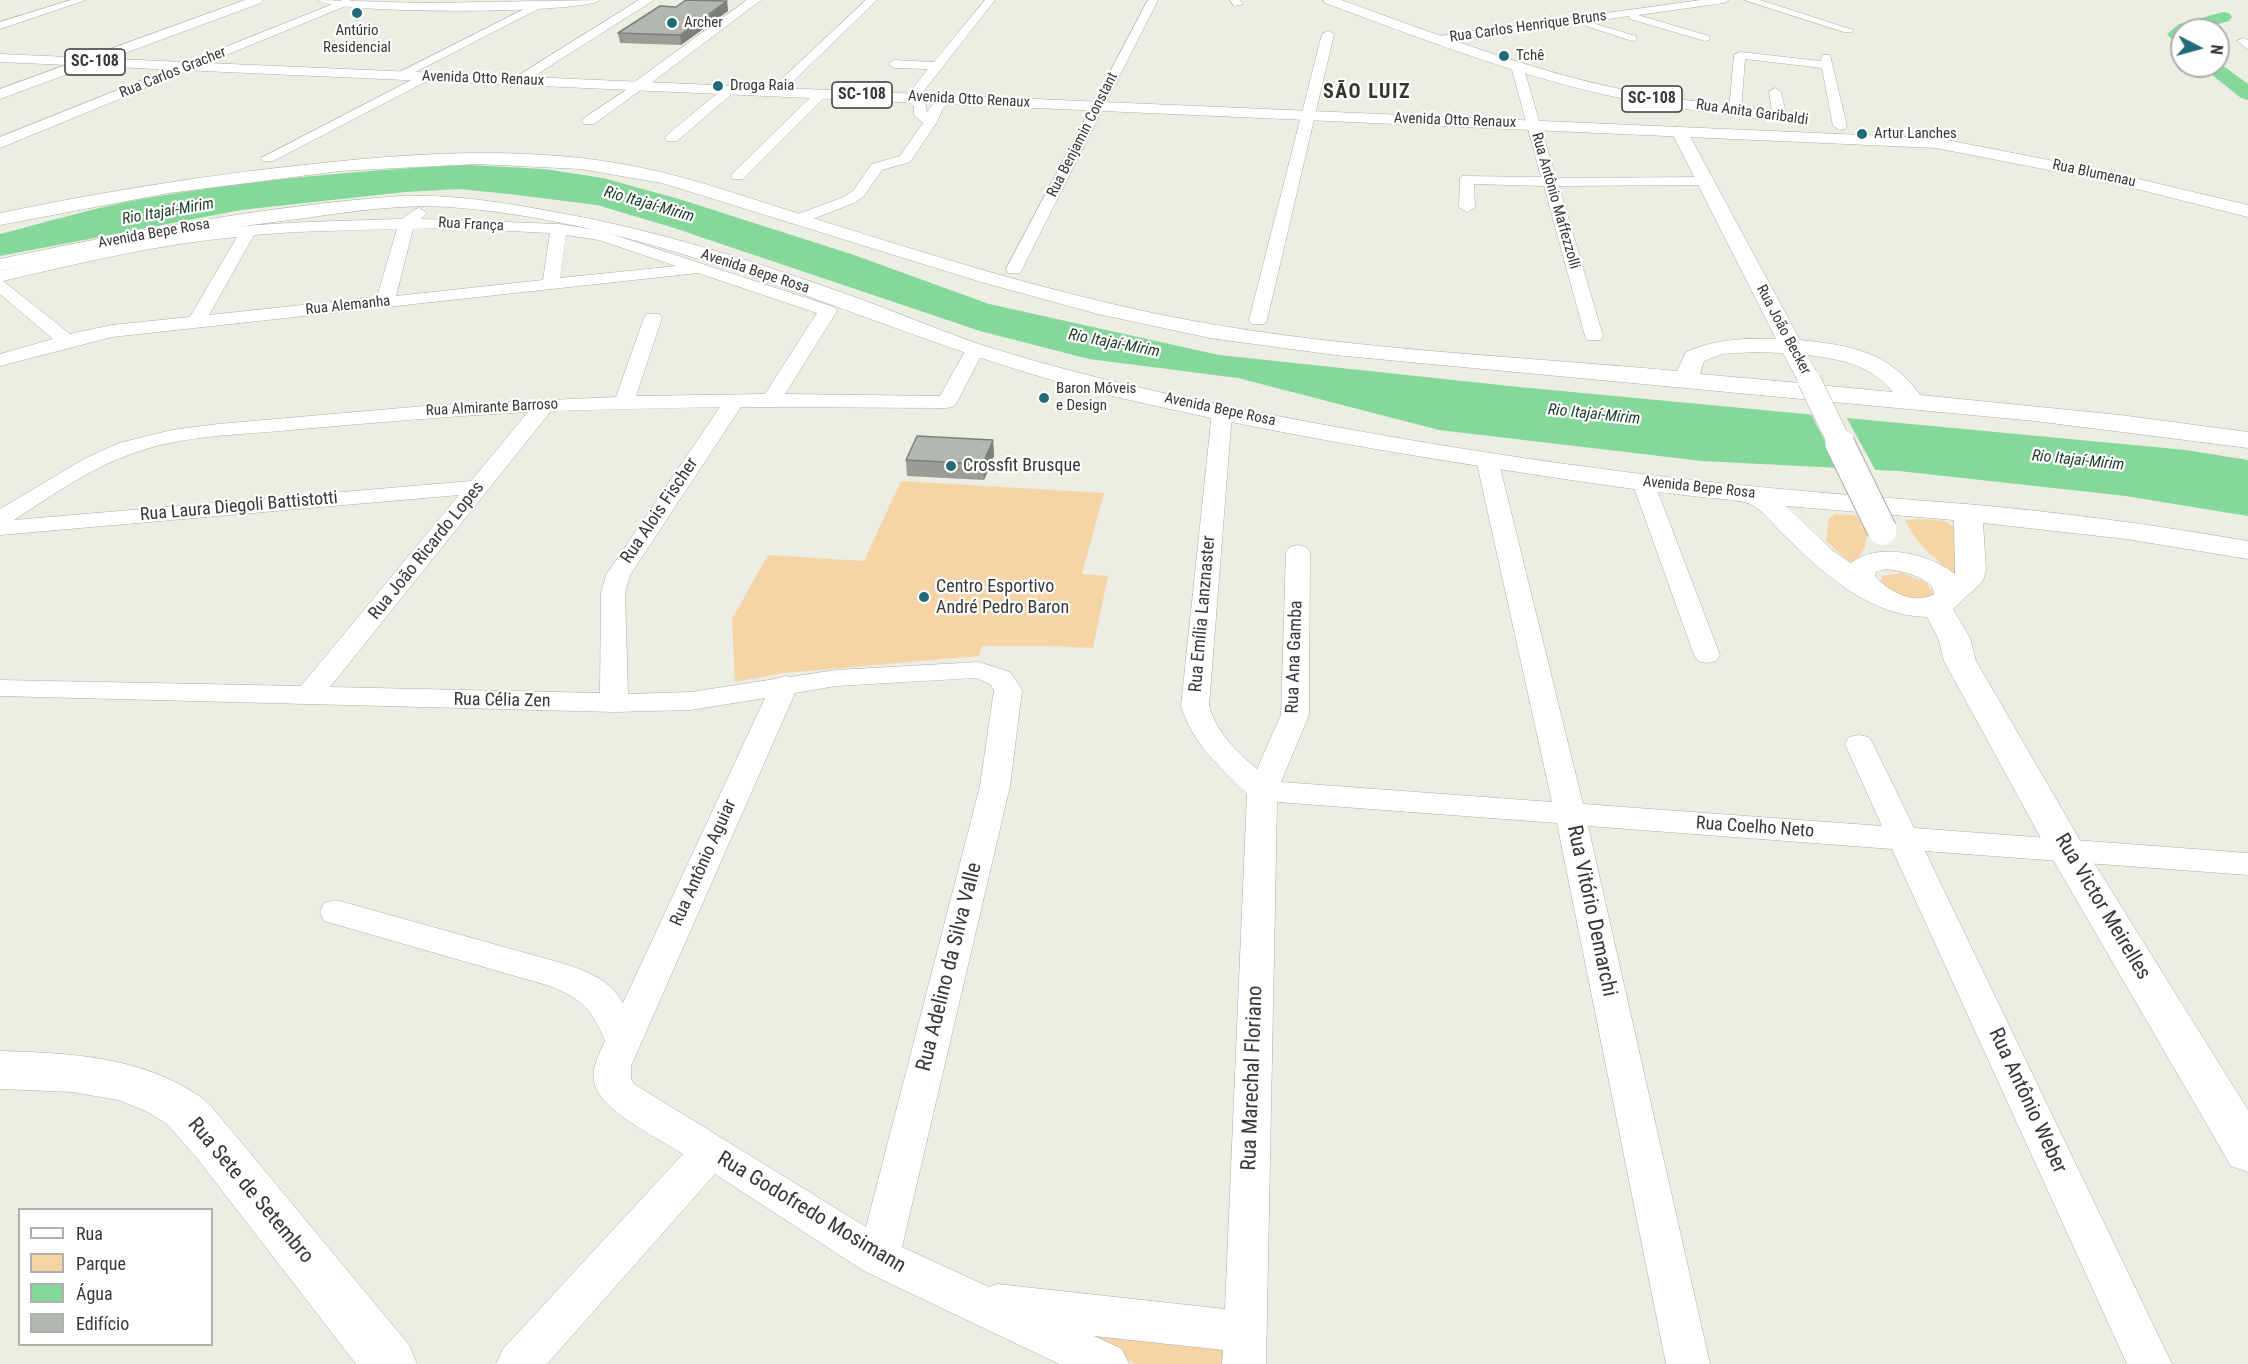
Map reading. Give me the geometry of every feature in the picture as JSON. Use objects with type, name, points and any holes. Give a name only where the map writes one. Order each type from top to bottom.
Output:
[{"type":"main road","points":[[0,94],[257,0]]},
{"type":"main road","points":[[324,0],[459,6],[594,0]]},
{"type":"main road","points":[[518,80],[648,0]]},
{"type":"main road","points":[[638,86],[755,0]]},
{"type":"main road","name":"Rua Anita Garibaldi","points":[[1329,0],[1517,66],[1609,91],[1797,119]]},
{"type":"main road","name":"Rua Carlos Gracher","points":[[0,143],[350,2]]},
{"type":"main road","name":"Avenida Otto Renaux","points":[[0,58],[1308,115],[1679,130],[1875,135],[1938,143]]},
{"type":"main road","name":"Rua Anita Garibaldi","points":[[1819,123],[1875,135]]},
{"type":"main road","name":"Rua João Becker","points":[[1679,130],[1809,380],[1883,530],[1917,565]]},
{"type":"main road","name":"Rua Blumenau","points":[[1938,143],[2106,176],[2248,211]]},
{"type":"main road","points":[[0,219],[116,195],[249,175],[408,161],[477,159],[577,163],[658,176],[1023,290],[1100,309],[1206,330],[1329,348],[1686,379],[2174,428],[2248,440]]},
{"type":"main road","name":"Avenida Bepe Rosa","points":[[0,265],[202,225],[374,204],[434,201],[511,210],[633,234],[846,301],[975,350],[1054,374],[1222,412],[1487,459],[1643,482],[1759,495],[1968,512],[2120,528],[2248,550]]},
{"type":"main road","points":[[1686,379],[1694,357],[1719,348],[1792,348],[1839,352],[1865,360],[1893,377],[1912,402]]},
{"type":"main road","points":[[1759,495],[1823,557],[1868,574]]},
{"type":"main road","points":[[1883,530],[1868,574],[1876,594],[1893,602],[1915,606],[1942,599],[1968,581],[1971,570],[1968,512]]},
{"type":"main road","points":[[1868,574],[1885,560],[1917,565]]},
{"type":"main road","name":"Rua Victor Meirelles","points":[[1917,565],[1940,577],[1942,599],[1958,644],[1960,661]]},
{"type":"main road","name":"Rua Victor Meirelles","points":[[1893,602],[1924,632],[1960,661],[2067,851],[2248,1151]]},
{"type":"main road","name":"Rua Sete de Setembro","points":[[0,1070],[54,1072],[107,1078],[147,1088],[184,1111],[214,1144],[390,1364]]},
{"type":"street","points":[[0,26],[81,0]]},
{"type":"street","points":[[775,92],[872,0]]},
{"type":"street","points":[[930,122],[921,115],[920,106],[912,97],[990,0]]},
{"type":"street","name":"Rua Benjamin Constant","points":[[1014,269],[1153,0]]},
{"type":"street","points":[[1661,0],[1718,14]]},
{"type":"street","name":"Rua Carlos Henrique Bruns","points":[[1439,39],[1724,0]]},
{"type":"street","points":[[1749,0],[1848,30]]},
{"type":"street","points":[[399,75],[540,4]]},
{"type":"street","points":[[1624,14],[1705,38]]},
{"type":"street","points":[[1575,20],[1632,38]]},
{"type":"street","points":[[1258,320],[1328,33]]},
{"type":"street","points":[[1735,111],[1740,55],[1826,61],[1840,126]]},
{"type":"street","points":[[894,64],[937,66]]},
{"type":"street","name":"Rua Antônio Maffezzolli","points":[[1517,66],[1594,336]]},
{"type":"street","points":[[268,158],[425,76]]},
{"type":"street","points":[[589,121],[638,86]]},
{"type":"street","points":[[672,138],[729,90]]},
{"type":"street","points":[[1775,92],[1780,117]]},
{"type":"street","points":[[738,176],[821,94]]},
{"type":"street","points":[[796,220],[858,194],[877,167],[905,159],[930,122],[937,106],[949,99]]},
{"type":"street","points":[[1467,207],[1467,179],[1550,182],[1705,181]]},
{"type":"street","points":[[385,302],[407,223],[434,201]]},
{"type":"street","name":"Rua França","points":[[0,276],[165,241],[249,231],[407,223],[559,229],[616,239],[828,310],[771,400]]},
{"type":"street","points":[[551,284],[559,229]]},
{"type":"street","points":[[196,322],[249,231]]},
{"type":"street","name":"Rua Alemanha","points":[[0,360],[105,332],[699,268]]},
{"type":"street","points":[[0,285],[67,341]]},
{"type":"street","points":[[624,402],[653,318]]},
{"type":"street","name":"Rua Almirante Barroso","points":[[0,519],[94,462],[129,447],[164,438],[210,431],[377,415],[545,405],[735,400],[947,402],[975,350]]},
{"type":"street","name":"Rua Alois Fischer","points":[[614,703],[613,593],[618,575],[735,400]]},
{"type":"street","name":"Rua João Ricardo Lopes","points":[[308,696],[545,405]]},
{"type":"street","name":"Rua Emília Lanznaster","points":[[1222,412],[1195,706],[1198,720],[1206,734],[1262,791]]},
{"type":"street","name":"Rua Vitório Demarchi","points":[[1487,459],[1570,814],[1688,1364]]},
{"type":"street","points":[[1643,482],[1707,655]]},
{"type":"street","name":"Rua Laura Diegoli Battistotti","points":[[0,528],[479,487]]},
{"type":"street","name":"Rua Ana Gamba","points":[[1262,791],[1295,715],[1298,552]]},
{"type":"street","name":"Rua Célia Zen","points":[[0,688],[614,703],[691,701],[785,684],[836,678],[979,669],[1000,678]]},
{"type":"street","name":"Rua Adelino da Silva Valle","points":[[879,1257],[994,786],[1008,690],[1000,678]]},
{"type":"street","name":"Rua Antônio Aguiar","points":[[711,1151],[621,1095],[612,1082],[613,1066],[785,684]]},
{"type":"street","name":"Rua Antônio Weber","points":[[1858,744],[2150,1364]]},
{"type":"street","name":"Rua Coelho Neto","points":[[1262,791],[2248,864]]},
{"type":"street","name":"Rua Marechal Floriano","points":[[1244,1348],[1262,791]]},
{"type":"street","points":[[336,912],[581,983],[600,995],[610,1010],[623,1041]]},
{"type":"street","name":"Rua Godofredo Mosimann","points":[[518,1364],[711,1151],[879,1257],[1107,1364]]},
{"type":"street","name":"Rua Godofredo Mosimann","points":[[975,1301],[1244,1348]]},
{"type":"green space","name":"Centro Esportivo André Pedro Baron","points":[[901,481],[1104,493],[1082,574],[1108,576],[1093,648],[982,646],[979,656],[784,673],[735,682],[732,619],[768,555],[864,561]]},
{"type":"green space","points":[[1835,514],[1856,515],[1867,532],[1865,547],[1854,566],[1826,541],[1829,518]]},
{"type":"green space","points":[[1905,520],[1945,521],[1958,530],[1959,578],[1922,545]]},
{"type":"green space","points":[[1902,573],[1927,583],[1933,593],[1931,597],[1909,600],[1880,584],[1882,576]]},
{"type":"green space","points":[[1035,1317],[1233,1343],[1233,1364],[1135,1364]]},
{"type":"water","name":"Rio Itajaí-Mirim","points":[[469,165],[544,169],[603,178],[679,199],[854,255],[989,304],[1219,355],[1519,387],[2186,450],[2248,460],[2248,516],[2126,496],[1899,471],[1702,461],[1439,430],[1238,378],[1089,359],[980,331],[671,227],[597,205],[509,194],[459,189],[405,192],[241,210],[0,256],[0,234],[142,199],[223,186],[305,177]]},
{"type":"pier","points":[[1809,410],[1844,413],[1877,473],[1840,471]]},
{"type":"building","points":[[686,0],[727,1],[680,35],[618,33],[660,6],[676,7]]},
{"type":"building","points":[[917,436],[993,440],[983,464],[906,460]]},
{"type":"waterway","points":[[2227,78],[2248,94]]},
{"type":"place","name":"Antúrio Residencial","points":[[357,13]]},
{"type":"place","name":"Archer","points":[[672,23]]},
{"type":"place","name":"Tchê","points":[[1504,56]]},
{"type":"place","name":"Droga Raia","points":[[718,86]]},
{"type":"place","name":"Artur Lanches","points":[[1862,134]]},
{"type":"place","name":"Baron Móveis e Design","points":[[1044,398]]},
{"type":"place","name":"Crossfit Brusque","points":[[951,466]]},
{"type":"place","name":"Centro Esportivo André Pedro Baron","points":[[924,597]]},
{"type":"district","name":"SÃO LUIZ","points":[[1367,93]]}]
